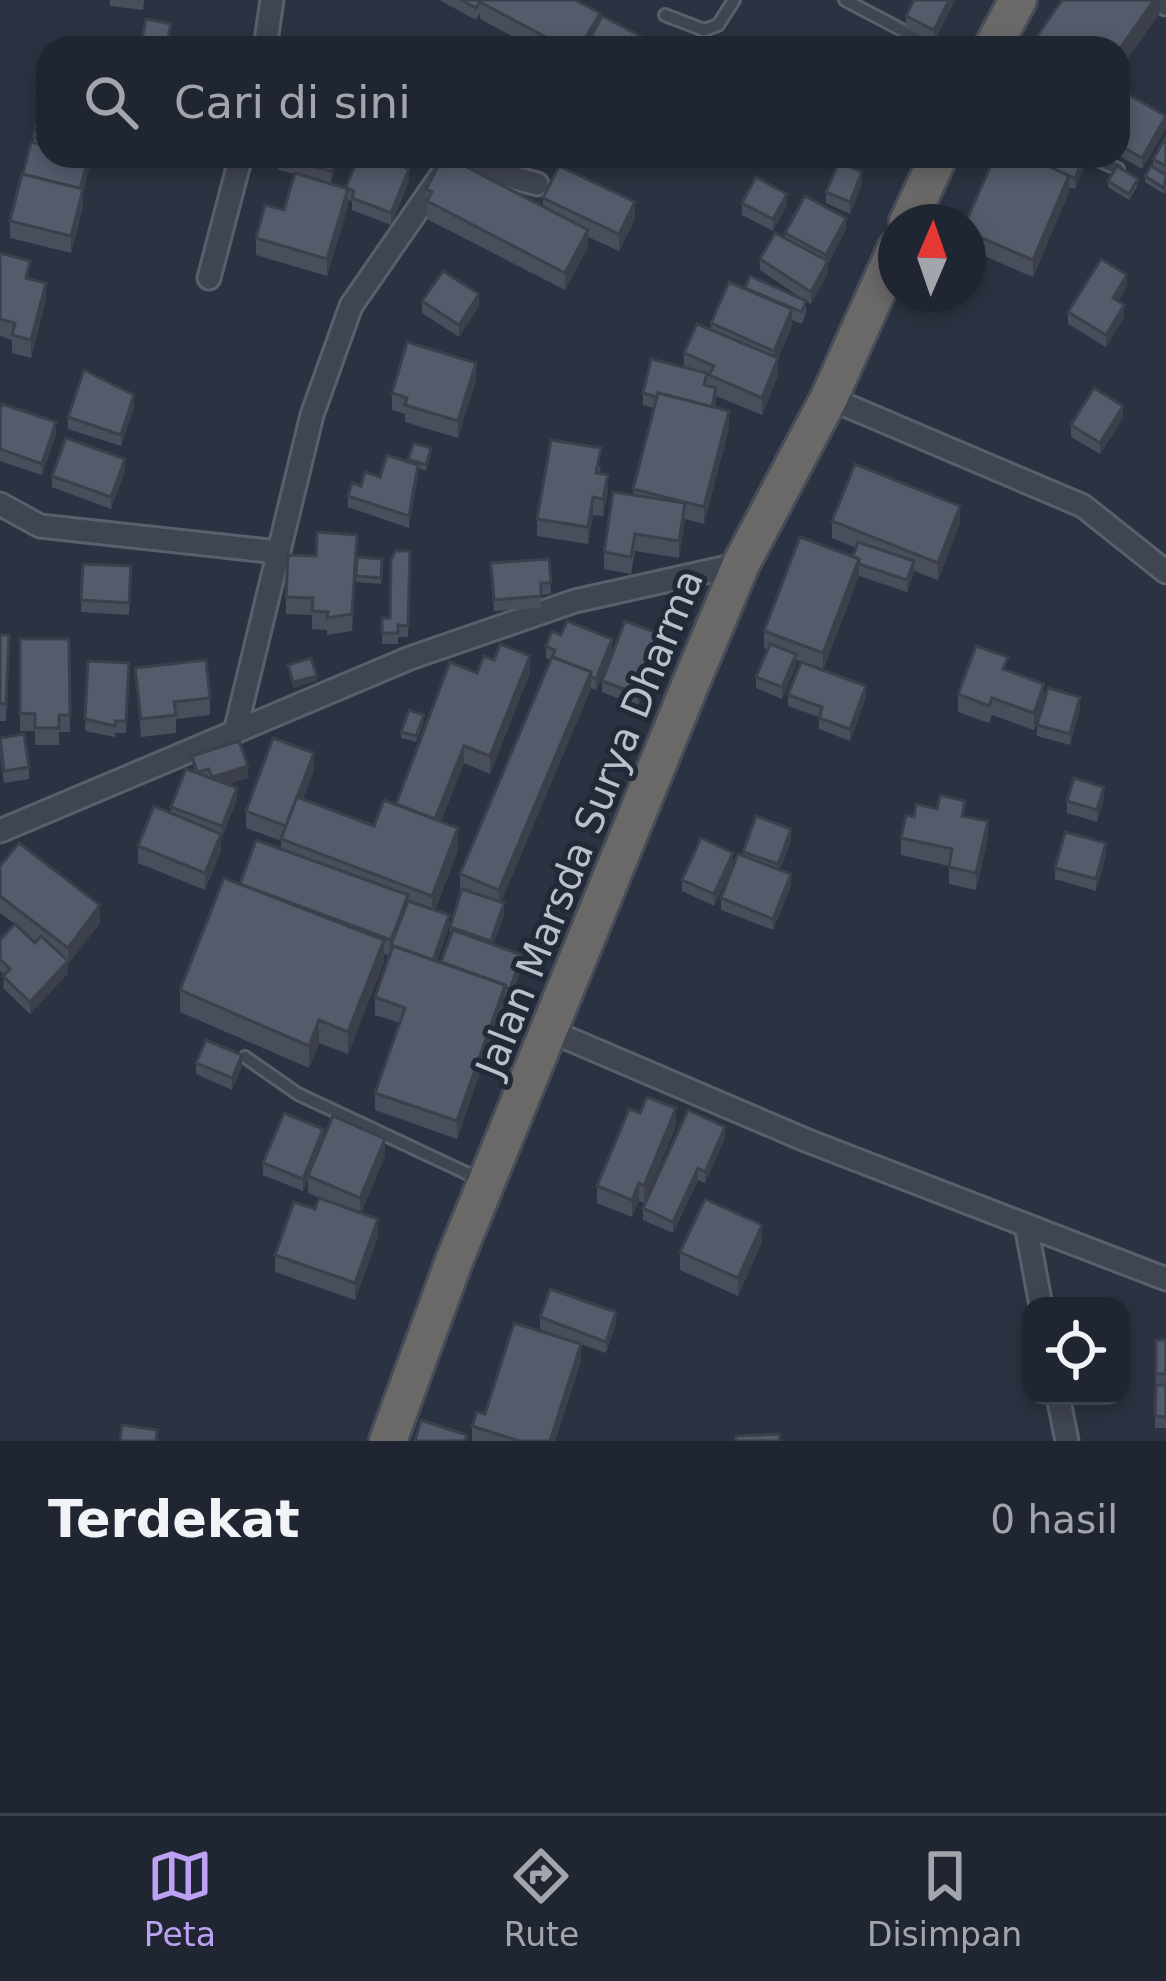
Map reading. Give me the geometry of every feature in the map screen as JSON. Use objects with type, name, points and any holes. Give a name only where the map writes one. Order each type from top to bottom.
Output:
[{"type":"highway","points":[[998,36],[1018,0]]},
{"type":"highway","points":[[916,204],[933,168]]},
{"type":"highway","name":"Jalan Marsda Surya Dharma","points":[[388,1441],[548,1030],[741,563],[829,398],[878,289]]},
{"type":"street","points":[[267,36],[272,0]]},
{"type":"street","points":[[209,278],[238,168]]},
{"type":"street","points":[[236,728],[312,415],[351,306],[444,168]]},
{"type":"street","points":[[489,168],[537,184]]},
{"type":"street","points":[[829,398],[1083,506],[1166,572]]},
{"type":"street","points":[[0,504],[40,526],[278,552]]},
{"type":"street","points":[[0,831],[410,658],[575,601],[741,563]]},
{"type":"street","points":[[548,1030],[808,1142],[1166,1279]]},
{"type":"street","points":[[1026,1225],[1039,1297]]},
{"type":"street","points":[[1060,1405],[1067,1441]]},
{"type":"lane","points":[[665,15],[704,29],[718,25],[734,0]]},
{"type":"lane","points":[[845,0],[913,36]]},
{"type":"lane","points":[[1114,168],[1118,170]]},
{"type":"lane","points":[[245,1057],[298,1094],[488,1183]]},
{"type":"building","points":[[575,0],[600,13],[587,36],[544,36],[480,2]]},
{"type":"building","points":[[914,0],[949,0],[934,30],[906,16]]},
{"type":"building","points":[[1062,0],[1154,0],[1129,36],[1037,36]]},
{"type":"building","points":[[602,16],[640,36],[591,36]]},
{"type":"building","points":[[146,19],[171,24],[168,36],[142,36]]},
{"type":"building","points":[[1130,96],[1166,116],[1142,158],[1130,151]]},
{"type":"building","points":[[1166,137],[1166,166],[1153,159]]},
{"type":"building","points":[[31,142],[36,143],[36,168],[86,168],[80,189],[23,174]]},
{"type":"building","points":[[1151,166],[1166,175],[1164,188],[1145,176]]},
{"type":"building","points":[[354,168],[409,169],[391,213],[352,198],[354,191],[346,187]]},
{"type":"building","points":[[437,168],[468,168],[588,230],[565,273],[427,201],[432,192],[426,189]]},
{"type":"building","points":[[558,168],[563,168],[635,202],[619,234],[543,198]]},
{"type":"building","points":[[836,168],[862,172],[850,202],[826,192]]},
{"type":"building","points":[[990,168],[1053,168],[1069,175],[1033,260],[986,240],[986,204],[974,204]]},
{"type":"building","points":[[1052,168],[1079,168],[1075,178]]},
{"type":"building","points":[[1116,168],[1138,179],[1129,194],[1108,181]]},
{"type":"building","points":[[295,173],[348,189],[327,259],[256,238],[265,205],[284,210]]},
{"type":"building","points":[[22,174],[83,189],[71,236],[10,221]]},
{"type":"building","points":[[756,177],[787,194],[773,219],[742,203]]},
{"type":"building","points":[[805,196],[846,218],[826,255],[785,233]]},
{"type":"building","points":[[775,233],[828,261],[811,292],[760,259]]},
{"type":"building","points":[[0,253],[30,261],[26,278],[46,283],[31,340],[12,335],[15,323],[0,319]]},
{"type":"building","points":[[1101,259],[1127,275],[1113,298],[1124,305],[1106,335],[1068,312]]},
{"type":"building","points":[[443,271],[479,294],[459,325],[422,301]]},
{"type":"building","points":[[750,276],[806,301],[802,312],[745,288]]},
{"type":"building","points":[[729,282],[792,309],[774,351],[711,323]]},
{"type":"building","points":[[697,324],[778,358],[762,398],[709,375],[714,366],[684,353]]},
{"type":"building","points":[[407,342],[476,363],[458,421],[405,405],[407,398],[392,393]]},
{"type":"building","points":[[651,359],[707,373],[704,385],[716,388],[712,407],[643,393]]},
{"type":"building","points":[[84,370],[134,395],[121,435],[68,417]]},
{"type":"building","points":[[1094,388],[1123,406],[1100,443],[1071,425]]},
{"type":"building","points":[[658,393],[729,411],[704,507],[633,489]]},
{"type":"building","points":[[2,404],[56,422],[42,464],[0,449]]},
{"type":"building","points":[[66,438],[125,459],[111,497],[52,476]]},
{"type":"building","points":[[551,440],[601,448],[596,473],[608,475],[603,499],[593,497],[588,527],[537,519]]},
{"type":"building","points":[[414,443],[431,448],[426,465],[408,459]]},
{"type":"building","points":[[387,455],[418,465],[409,516],[348,496],[352,483],[361,486],[365,472],[380,477]]},
{"type":"building","points":[[855,464],[960,506],[938,563],[832,521]]},
{"type":"building","points":[[613,492],[685,503],[679,541],[635,534],[631,557],[604,552]]},
{"type":"building","points":[[317,532],[357,535],[352,614],[327,618],[328,612],[312,611],[313,598],[286,597],[288,555],[316,556]]},
{"type":"building","points":[[800,537],[859,559],[823,653],[764,631]]},
{"type":"building","points":[[858,542],[914,561],[907,580],[859,564],[853,556]]},
{"type":"building","points":[[395,551],[410,551],[408,626],[398,625],[398,633],[382,633],[382,618],[390,618]]},
{"type":"building","points":[[357,557],[382,559],[381,578],[356,576]]},
{"type":"building","points":[[549,559],[551,583],[541,583],[541,596],[494,600],[491,563]]},
{"type":"building","points":[[83,564],[131,566],[129,603],[81,600]]},
{"type":"building","points":[[567,621],[612,639],[596,679],[591,672],[552,657],[555,650],[546,646],[552,631],[561,635]]},
{"type":"building","points":[[625,621],[660,634],[638,694],[602,681]]},
{"type":"building","points":[[0,635],[9,635],[6,704],[0,703]]},
{"type":"building","points":[[20,639],[69,639],[70,715],[59,715],[59,728],[35,728],[35,714],[20,713]]},
{"type":"building","points":[[500,644],[530,656],[490,756],[464,746],[435,819],[396,804],[450,662],[477,673],[484,656],[494,660]]},
{"type":"building","points":[[770,644],[796,654],[782,687],[756,677]]},
{"type":"building","points":[[976,646],[1008,657],[1003,669],[1044,684],[1034,713],[992,698],[989,706],[958,694]]},
{"type":"building","points":[[552,657],[591,672],[499,890],[460,874]]},
{"type":"building","points":[[311,658],[317,676],[293,682],[288,665]]},
{"type":"building","points":[[206,660],[210,698],[174,702],[176,715],[141,719],[135,668]]},
{"type":"building","points":[[88,661],[129,663],[126,721],[115,721],[115,726],[85,719]]},
{"type":"building","points":[[801,662],[866,686],[850,729],[819,718],[822,707],[788,695]]},
{"type":"building","points":[[1048,688],[1080,697],[1070,734],[1037,725]]},
{"type":"building","points":[[409,710],[424,715],[416,736],[401,732]]},
{"type":"building","points":[[24,734],[29,767],[4,771],[0,738]]},
{"type":"building","points":[[273,738],[314,753],[286,826],[246,811]]},
{"type":"building","points":[[239,741],[248,766],[212,777],[209,769],[197,772],[192,756]]},
{"type":"building","points":[[186,769],[237,788],[222,826],[171,807]]},
{"type":"building","points":[[1074,778],[1104,787],[1097,810],[1067,801]]},
{"type":"building","points":[[940,795],[965,801],[962,816],[988,821],[976,873],[949,867],[952,849],[901,838],[906,815],[914,817],[916,804],[937,809]]},
{"type":"building","points":[[297,797],[374,826],[384,800],[458,828],[432,896],[281,839]]},
{"type":"building","points":[[154,806],[221,834],[205,873],[138,846]]},
{"type":"building","points":[[756,816],[791,829],[778,864],[743,852]]},
{"type":"building","points":[[1065,832],[1106,843],[1096,879],[1055,868]]},
{"type":"building","points":[[701,838],[733,853],[714,894],[682,880]]},
{"type":"building","points":[[256,840],[408,895],[391,940],[240,884]]},
{"type":"building","points":[[19,843],[100,905],[68,948],[0,896],[0,866]]},
{"type":"building","points":[[738,854],[791,874],[773,919],[721,898]]},
{"type":"building","points":[[224,878],[384,940],[348,1032],[319,1020],[309,1046],[180,990]]},
{"type":"building","points":[[462,889],[504,903],[491,941],[450,927]]},
{"type":"building","points":[[408,901],[449,915],[433,960],[391,945]]},
{"type":"building","points":[[15,924],[35,943],[41,936],[68,961],[30,1002],[3,976],[10,969],[0,959],[0,940]]},
{"type":"building","points":[[453,930],[522,955],[510,989],[441,962]]},
{"type":"building","points":[[393,946],[505,985],[457,1121],[375,1093],[405,1008],[375,997]]},
{"type":"building","points":[[206,1040],[242,1055],[232,1078],[196,1063]]},
{"type":"building","points":[[647,1097],[676,1108],[644,1186],[639,1183],[632,1200],[597,1186],[629,1109],[640,1113]]},
{"type":"building","points":[[688,1110],[725,1127],[705,1172],[698,1168],[673,1222],[643,1208]]},
{"type":"building","points":[[284,1113],[323,1129],[303,1179],[263,1163]]},
{"type":"building","points":[[333,1116],[385,1139],[360,1198],[308,1176]]},
{"type":"building","points":[[319,1198],[378,1219],[355,1283],[275,1255],[294,1202],[315,1209]]},
{"type":"building","points":[[705,1199],[762,1225],[738,1278],[680,1252]]},
{"type":"building","points":[[550,1289],[616,1312],[606,1342],[540,1317]]},
{"type":"building","points":[[514,1323],[581,1344],[550,1441],[519,1441],[472,1426],[477,1412],[485,1414]]},
{"type":"building","points":[[1156,1340],[1166,1340],[1166,1374],[1156,1374]]},
{"type":"building","points":[[1156,1385],[1166,1385],[1166,1417],[1155,1416]]},
{"type":"building","points":[[421,1420],[467,1435],[465,1441],[415,1441]]},
{"type":"building","points":[[122,1425],[157,1430],[156,1441],[120,1441]]},
{"type":"building","points":[[779,1434],[780,1441],[736,1441],[736,1436]]}]
